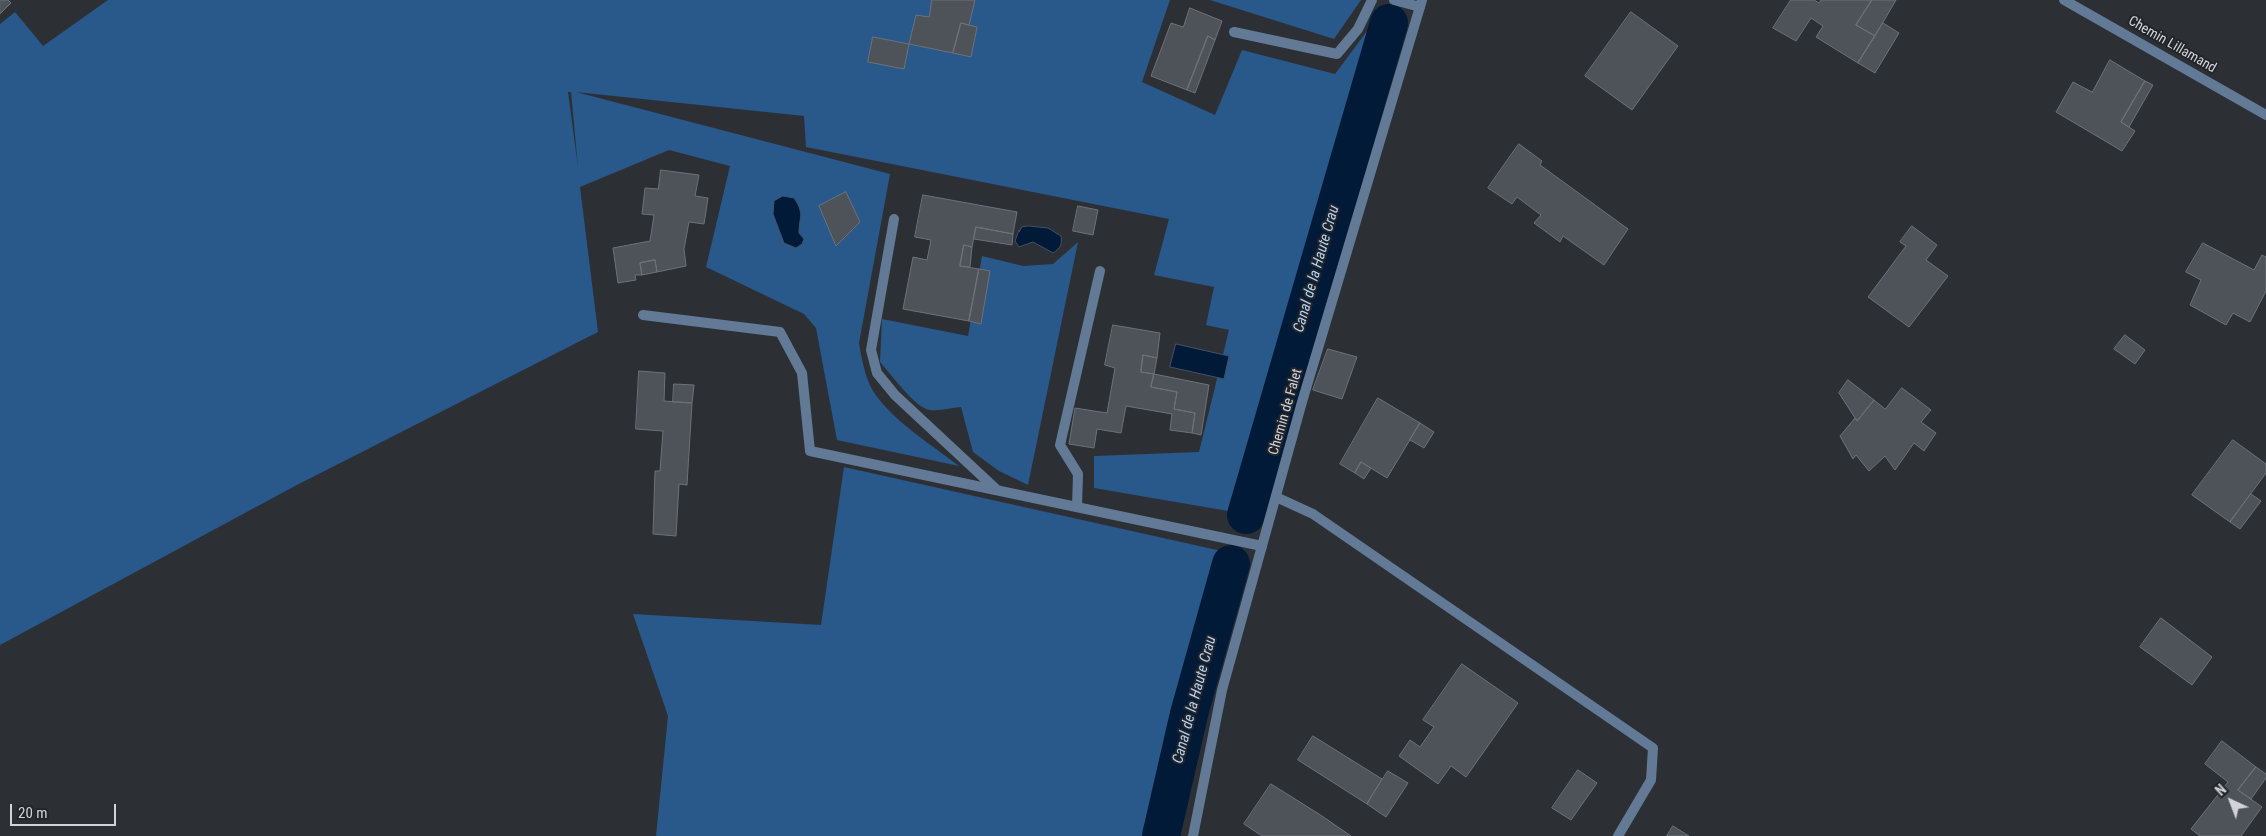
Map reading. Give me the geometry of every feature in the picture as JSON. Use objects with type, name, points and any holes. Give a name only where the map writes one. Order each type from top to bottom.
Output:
[{"type":"street","points":[[1234,32],[1337,54],[1358,29],[1372,0]]},
{"type":"street","points":[[1394,0],[1421,3]]},
{"type":"street","name":"Chemin Lillamand","points":[[2064,0],[2266,115]]},
{"type":"street","name":"Chemin de Falet","points":[[1193,836],[1222,690],[1276,497],[1421,3]]},
{"type":"street","points":[[894,219],[871,350],[877,373],[895,395],[998,490]]},
{"type":"street","points":[[1077,507],[1078,474],[1060,444],[1100,270]]},
{"type":"street","points":[[643,315],[780,332],[802,373],[810,451],[1262,546]]},
{"type":"street","points":[[1276,497],[1313,514],[1653,748],[1651,780],[1618,836]]},
{"type":"shaded area","points":[[108,0],[1170,0],[1142,82],[1215,115],[1242,50],[1335,74],[1367,31],[1384,19],[1234,512],[1094,488],[1094,456],[1199,452],[1229,330],[1206,325],[1214,287],[1154,275],[1169,219],[806,147],[804,116],[576,92],[890,174],[859,343],[863,365],[870,386],[886,408],[916,434],[959,466],[837,440],[816,328],[804,314],[706,267],[730,166],[669,150],[580,187],[598,332],[295,486],[0,645],[0,24],[15,12],[43,46]],"holes":[[[568,92],[571,92],[578,167]]]},
{"type":"shaded area","points":[[1210,0],[1361,0],[1334,39]]},
{"type":"shaded area","points":[[783,196],[794,198],[801,215],[799,233],[804,239],[802,244],[796,248],[784,243],[773,214],[774,201]]},
{"type":"shaded area","points":[[1022,227],[1048,228],[1061,236],[1059,248],[1053,253],[1033,242],[1019,247],[1015,241],[1019,230],[1019,232]]},
{"type":"shaded area","points":[[1078,242],[1028,485],[999,471],[973,452],[961,407],[930,410],[918,404],[904,390],[880,362],[882,319],[968,336],[982,256],[1023,266],[1053,264]]},
{"type":"shaded area","points":[[1176,344],[1229,356],[1224,379],[1170,367]]},
{"type":"shaded area","points":[[844,467],[1226,552],[1148,836],[656,836],[668,716],[633,614],[821,625]]},
{"type":"building","points":[[0,0],[8,0],[11,3],[0,14]]},
{"type":"building","points":[[932,0],[975,0],[969,25],[961,23],[953,53],[909,44],[916,15],[929,17]]},
{"type":"building","points":[[1791,0],[1814,0],[1819,3],[1821,0],[1872,0],[1856,25],[1875,36],[1858,63],[1816,37],[1823,26],[1811,18],[1796,41],[1773,28]]},
{"type":"building","points":[[1872,0],[1896,0],[1875,36],[1856,25]]},
{"type":"building","points":[[1190,8],[1222,21],[1215,40],[1208,36],[1187,90],[1151,76],[1171,23],[1183,27]]},
{"type":"building","points":[[1631,12],[1678,46],[1632,110],[1585,76]]},
{"type":"building","points":[[961,23],[977,27],[971,57],[953,53]]},
{"type":"building","points":[[1883,23],[1899,33],[1875,73],[1858,63]]},
{"type":"building","points":[[1208,36],[1215,40],[1195,93],[1187,90]]},
{"type":"building","points":[[873,37],[909,44],[904,69],[868,62]]},
{"type":"building","points":[[2110,60],[2145,81],[2121,122],[2135,131],[2122,151],[2056,112],[2073,82],[2092,92]]},
{"type":"building","points":[[2145,81],[2153,85],[2129,127],[2121,122]]},
{"type":"building","points":[[1519,144],[1542,161],[1540,165],[1628,229],[1604,265],[1563,236],[1560,242],[1534,223],[1541,215],[1517,197],[1512,204],[1488,188]]},
{"type":"building","points":[[661,170],[699,175],[695,196],[708,198],[704,224],[689,222],[684,249],[686,266],[657,272],[655,260],[640,263],[642,275],[635,275],[636,280],[618,283],[613,248],[650,241],[654,215],[642,214],[645,188],[658,189]]},
{"type":"building","points":[[846,192],[860,222],[836,246],[819,206]]},
{"type":"building","points":[[923,195],[1017,212],[1013,234],[976,227],[972,247],[964,245],[960,266],[979,269],[969,321],[903,309],[913,257],[927,260],[931,240],[915,237]]},
{"type":"building","points":[[1078,206],[1098,210],[1093,235],[1073,231]]},
{"type":"building","points":[[1912,226],[1937,245],[1926,260],[1948,276],[1909,327],[1868,297],[1906,246],[1900,242]]},
{"type":"building","points":[[976,227],[1013,234],[1012,245],[974,239]]},
{"type":"building","points":[[2203,243],[2254,270],[2262,255],[2266,257],[2266,291],[2250,322],[2233,313],[2226,325],[2190,305],[2201,280],[2186,272]]},
{"type":"building","points":[[964,245],[972,247],[970,267],[960,266]]},
{"type":"building","points":[[655,260],[657,272],[642,275],[640,263]]},
{"type":"building","points":[[979,269],[990,271],[981,324],[969,321]]},
{"type":"building","points":[[1113,325],[1160,333],[1157,358],[1143,355],[1141,372],[1154,374],[1151,387],[1177,392],[1174,409],[1195,413],[1192,433],[1170,430],[1172,414],[1126,406],[1121,433],[1097,429],[1094,448],[1069,444],[1075,408],[1107,413],[1115,368],[1105,365]]},
{"type":"building","points":[[2125,335],[2145,350],[2135,364],[2114,349]]},
{"type":"building","points":[[1328,349],[1357,357],[1342,399],[1313,390]]},
{"type":"building","points":[[1143,355],[1157,358],[1154,374],[1141,372]]},
{"type":"building","points":[[639,371],[665,373],[664,401],[692,403],[687,485],[679,484],[676,536],[653,534],[655,471],[660,471],[663,431],[636,429]]},
{"type":"building","points":[[1154,374],[1209,385],[1201,435],[1192,433],[1195,413],[1174,409],[1177,392],[1151,387]]},
{"type":"building","points":[[1848,380],[1874,400],[1857,421],[1839,393]]},
{"type":"building","points":[[674,384],[694,385],[692,403],[673,402]]},
{"type":"building","points":[[1902,388],[1931,410],[1921,422],[1936,433],[1924,451],[1914,443],[1895,470],[1885,456],[1869,471],[1856,455],[1853,459],[1840,436],[1855,418],[1857,421],[1874,400],[1885,409]]},
{"type":"building","points":[[1378,398],[1420,423],[1387,478],[1361,462],[1355,473],[1340,464]]},
{"type":"building","points":[[1420,423],[1434,432],[1424,448],[1410,440]]},
{"type":"building","points":[[2233,440],[2266,464],[2266,473],[2230,522],[2192,495]]},
{"type":"building","points":[[1361,462],[1371,468],[1364,479],[1355,473]]},
{"type":"building","points":[[2251,494],[2261,501],[2240,529],[2230,522]]},
{"type":"building","points":[[2161,618],[2212,657],[2192,685],[2140,647]]},
{"type":"building","points":[[1462,664],[1518,703],[1466,777],[1451,766],[1438,784],[1399,756],[1410,740],[1420,747],[1434,727],[1423,720]]},
{"type":"building","points":[[1313,736],[1382,779],[1367,804],[1298,760]]},
{"type":"building","points":[[2222,741],[2256,767],[2238,790],[2262,807],[2241,836],[2200,836],[2191,829],[2228,782],[2205,764]]},
{"type":"building","points":[[2256,767],[2266,774],[2266,778],[2251,799],[2238,790]]},
{"type":"building","points":[[1578,770],[1597,783],[1571,820],[1552,808]]},
{"type":"building","points":[[1388,771],[1408,783],[1386,817],[1367,804]]},
{"type":"building","points":[[1271,784],[1351,836],[1262,836],[1244,824]]},
{"type":"building","points":[[1673,826],[1689,836],[1667,836]]},
{"type":"waterway","name":"Canal de la Haute Crau","points":[[1246,515],[1389,23]]},
{"type":"waterway","name":"Canal de la Haute Crau","points":[[1161,836],[1189,714],[1231,564]]}]
